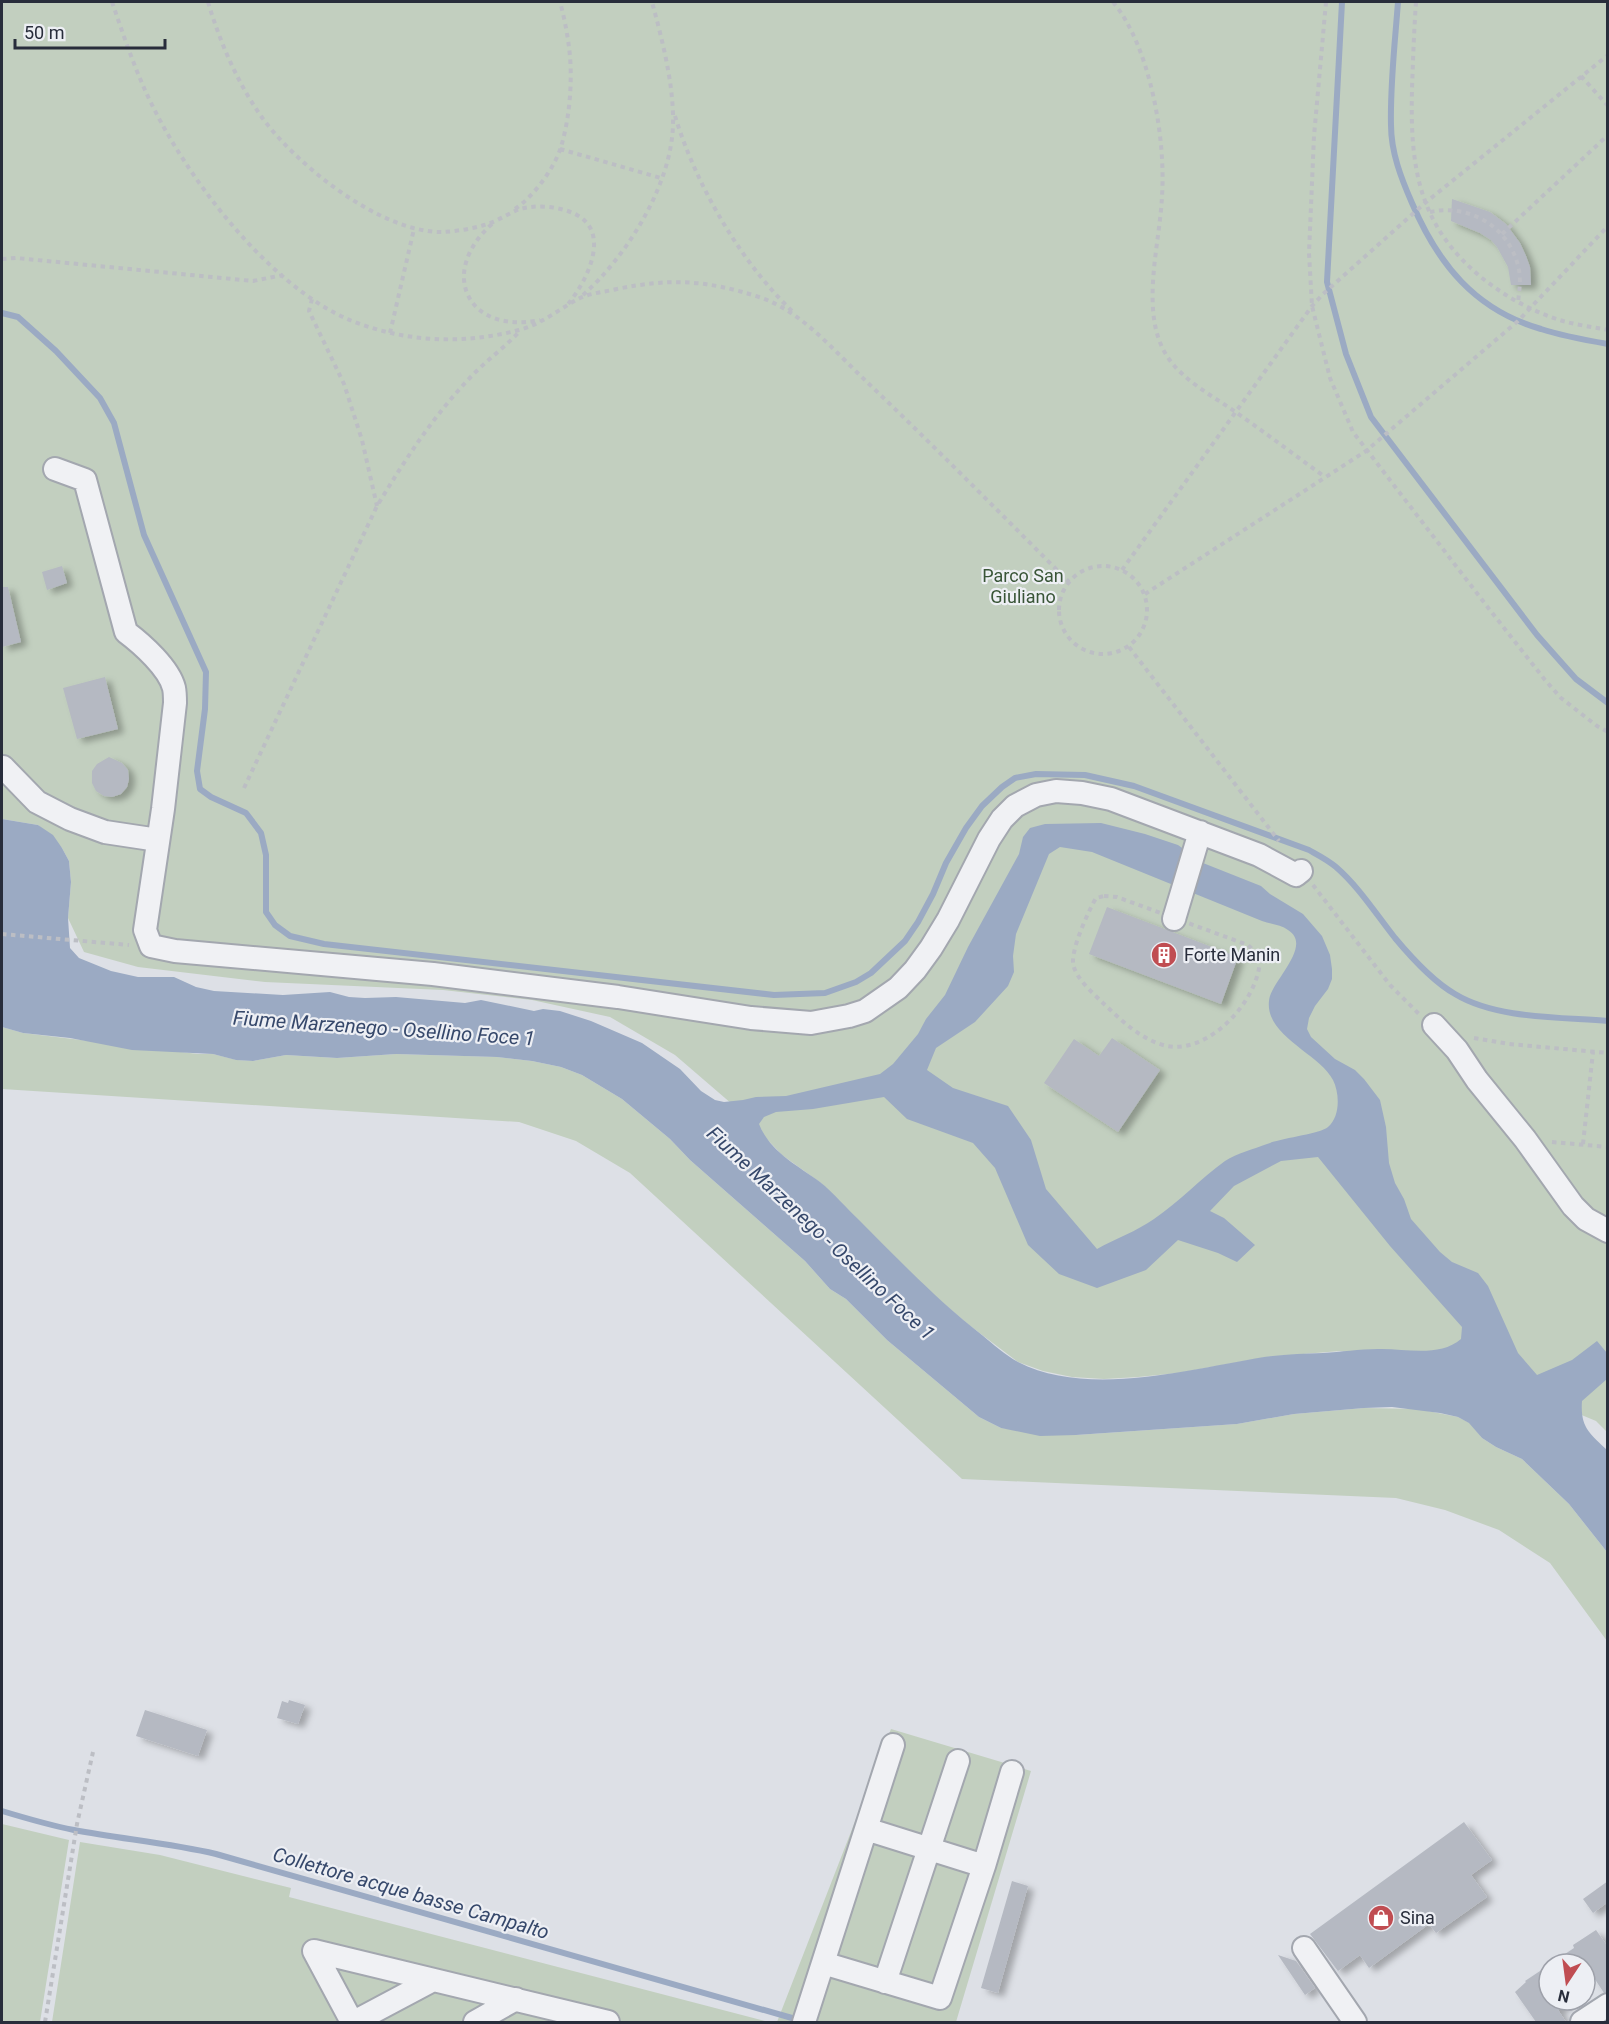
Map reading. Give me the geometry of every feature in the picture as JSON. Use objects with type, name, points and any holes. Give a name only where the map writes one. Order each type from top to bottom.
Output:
[{"type":"street","points":[[55,469],[85,480],[126,633],[144,646],[170,679],[174,689],[175,703],[145,930],[152,946],[175,951],[433,974],[618,997],[761,1019],[812,1023],[866,1011],[897,988],[915,970],[948,920],[1002,819],[1015,806],[1036,795],[1056,791],[1111,799],[1197,841],[1259,855],[1296,875],[1301,871]]},
{"type":"street","points":[[3,767],[37,802],[70,819],[105,832],[158,840]]},
{"type":"street","points":[[1174,919],[1197,841]]},
{"type":"street","points":[[1434,1025],[1457,1050],[1477,1080],[1525,1139],[1574,1206],[1586,1219],[1608,1231]]},
{"type":"street","points":[[807,2016],[893,1745]]},
{"type":"street","points":[[885,1982],[958,1761]]},
{"type":"street","points":[[823,1964],[940,1998],[984,1866],[1012,1772]]},
{"type":"street","points":[[866,1829],[984,1866]]},
{"type":"street","points":[[1304,1948],[1355,2022]]},
{"type":"street","points":[[434,1980],[353,2022],[314,1951],[516,1999],[606,2022]]},
{"type":"street","points":[[475,2022],[516,1999]]},
{"type":"street","points":[[1582,2022],[1608,2005]]},
{"type":"path","points":[[112,2],[130,57],[146,92],[176,147],[234,228],[312,299],[349,320],[390,333],[420,339],[446,340],[521,330],[564,309],[580,298],[602,276],[634,234],[650,208],[661,178],[672,135],[673,109],[669,71],[652,2]]},
{"type":"path","points":[[208,2],[222,45],[262,117],[300,160],[339,190],[378,215],[414,229],[450,231],[483,226],[528,207],[553,208],[573,213],[586,222],[594,241],[592,260],[583,282],[564,309]]},
{"type":"path","points":[[507,215],[532,195],[548,173],[560,149],[568,109],[570,48],[560,2]]},
{"type":"path","points":[[1113,2],[1140,52],[1155,99],[1162,141],[1162,196],[1152,303],[1159,339],[1167,355],[1178,369],[1213,397],[1325,477]]},
{"type":"path","points":[[1326,2],[1314,136],[1308,253],[1312,306],[1330,378],[1353,432],[1366,451],[1545,680],[1579,713],[1608,732]]},
{"type":"path","points":[[1416,2],[1412,147],[1417,178],[1425,203],[1446,242],[1486,281],[1518,303],[1563,321],[1608,330]]},
{"type":"path","points":[[1122,570],[1312,306],[1323,294],[1419,208],[1608,55]]},
{"type":"path","points":[[1581,76],[1608,106]]},
{"type":"path","points":[[673,109],[682,139],[720,215],[747,258],[772,290],[911,424],[1069,582]]},
{"type":"path","points":[[1502,234],[1608,135]]},
{"type":"path","points":[[560,149],[661,178]]},
{"type":"path","points":[[1430,212],[1450,210],[1472,214],[1485,220],[1502,234],[1517,261],[1520,281],[1518,303]]},
{"type":"path","points":[[495,221],[477,241],[465,264],[463,280],[468,297],[479,310],[490,317],[505,321],[530,322],[552,316]]},
{"type":"path","points":[[1145,594],[1380,440],[1531,309],[1608,226]]},
{"type":"path","points":[[390,333],[414,229]]},
{"type":"path","points":[[2,259],[16,258],[253,281],[283,275]]},
{"type":"path","points":[[580,298],[636,285],[679,281],[700,282],[763,298],[781,306],[807,325]]},
{"type":"path","points":[[312,299],[309,311],[344,384],[362,440],[377,506]]},
{"type":"path","points":[[244,788],[377,506],[423,432],[447,402],[521,330]]},
{"type":"path","points":[[1099,566],[1122,570],[1139,584],[1145,594],[1147,618],[1144,629],[1129,647],[1117,652],[1092,653],[1080,648],[1063,630],[1059,618],[1062,593],[1069,582],[1078,574],[1099,566]]},
{"type":"path","points":[[1129,647],[1271,830]]},
{"type":"path","points":[[1301,871],[1390,985],[1410,1007],[1434,1025]]},
{"type":"path","points":[[1117,897],[1174,919],[1248,945],[1260,957],[1260,968],[1254,983],[1238,1011],[1222,1028],[1208,1038],[1193,1045],[1178,1047],[1164,1046],[1146,1039],[1133,1030],[1087,986],[1073,964],[1075,951],[1090,908],[1096,898],[1117,897]]},
{"type":"path","points":[[2,934],[152,946]]},
{"type":"path","points":[[1472,1037],[1509,1044],[1608,1053]]},
{"type":"path","points":[[1583,1144],[1593,1052]]},
{"type":"path","points":[[1525,1139],[1608,1147]]},
{"type":"path","points":[[45,2022],[77,1824],[93,1752]]},
{"type":"green space","name":"Parco San Giuliano","points":[[2,2],[1607,2],[1607,1432],[1596,1421],[1469,1368],[1340,1351],[1267,1357],[1178,1373],[1138,1377],[1104,1379],[1072,1377],[1043,1371],[1018,1362],[930,1292],[821,1183],[782,1155],[764,1136],[761,1129],[675,1055],[610,1017],[532,1000],[443,990],[265,982],[138,967],[84,952],[68,918],[71,882],[69,861],[62,848],[38,825],[2,819]]},
{"type":"green space","points":[[2,1027],[23,1033],[213,1054],[237,1060],[253,1061],[286,1055],[337,1058],[396,1054],[497,1057],[561,1067],[582,1075],[622,1099],[670,1139],[690,1160],[805,1261],[830,1289],[846,1299],[887,1340],[979,1417],[1001,1428],[1076,1435],[1237,1424],[1294,1414],[1364,1408],[1418,1409],[1458,1417],[1470,1423],[1482,1438],[1522,1459],[1569,1504],[1607,1552],[1607,1641],[1550,1563],[1499,1530],[1445,1510],[1396,1498],[962,1479],[630,1173],[576,1141],[519,1122],[2,1089]]},
{"type":"green space","points":[[891,1729],[1031,1771],[956,2022],[777,2022]]},
{"type":"green space","points":[[2,1824],[69,1840],[40,2022],[2,2022]]},
{"type":"green space","points":[[80,1842],[160,1855],[291,1888],[289,1897],[769,2022],[52,2022]]},
{"type":"water","name":"Fiume Marzenego - Osellino Foce 1","points":[[2,819],[38,825],[53,835],[69,861],[70,948],[79,958],[111,971],[138,977],[174,977],[196,987],[214,991],[283,995],[330,992],[349,997],[396,997],[465,1003],[481,1000],[534,1011],[543,1009],[560,1011],[591,1021],[642,1043],[680,1069],[701,1091],[715,1100],[724,1102],[756,1097],[786,1096],[880,1074],[893,1064],[918,1034],[926,1019],[945,995],[968,947],[1019,854],[1023,837],[1030,828],[1045,824],[1101,823],[1145,834],[1178,845],[1203,863],[1261,886],[1303,914],[1322,936],[1330,955],[1332,979],[1309,1018],[1307,1029],[1311,1037],[1335,1059],[1355,1070],[1380,1100],[1386,1127],[1389,1163],[1411,1219],[1452,1262],[1478,1273],[1488,1286],[1518,1353],[1537,1375],[1572,1360],[1597,1341],[1607,1353],[1607,1379],[1582,1401],[1582,1410],[1587,1429],[1607,1450],[1607,1552],[1569,1504],[1522,1459],[1482,1438],[1469,1423],[1458,1417],[1440,1413],[1392,1407],[1364,1408],[1294,1414],[1237,1424],[1076,1435],[1040,1436],[1001,1428],[979,1417],[887,1340],[846,1299],[830,1289],[805,1261],[690,1160],[670,1139],[622,1099],[582,1075],[561,1067],[497,1057],[396,1054],[337,1058],[286,1055],[253,1061],[236,1060],[213,1054],[132,1050],[70,1038],[23,1033],[2,1027]],"holes":[[[1060,847],[1092,852],[1288,930],[1295,937],[1296,945],[1289,964],[1271,993],[1270,1013],[1284,1035],[1326,1071],[1333,1080],[1338,1098],[1335,1117],[1328,1127],[1317,1132],[1273,1142],[1230,1158],[1154,1219],[1097,1249],[1046,1189],[1031,1140],[1008,1106],[953,1088],[927,1070],[936,1048],[975,1022],[1008,986],[1014,972],[1013,956],[1016,934],[1049,854]],[[884,1097],[907,1119],[973,1143],[995,1168],[1028,1245],[1059,1274],[1097,1288],[1146,1270],[1178,1240],[1237,1262],[1255,1245],[1224,1218],[1210,1211],[1234,1186],[1281,1161],[1318,1157],[1390,1246],[1462,1327],[1461,1339],[1452,1345],[1432,1350],[1371,1349],[1279,1355],[1140,1378],[1076,1378],[1046,1373],[1018,1362],[949,1308],[825,1186],[777,1150],[759,1124],[764,1117],[776,1112],[813,1109]]]},
{"type":"building","points":[[1452,199],[1490,212],[1506,224],[1520,243],[1526,256],[1530,267],[1531,285],[1511,285],[1508,267],[1491,240],[1451,221]]},
{"type":"building","points":[[62,566],[67,583],[47,590],[42,572]]},
{"type":"building","points":[[2,587],[8,587],[21,642],[2,647]]},
{"type":"building","points":[[105,677],[118,729],[77,739],[63,688]]},
{"type":"building","points":[[109,757],[122,763],[128,770],[129,779],[127,787],[121,794],[112,797],[104,796],[96,791],[92,783],[92,771],[97,764]]},
{"type":"building","name":"Forte Manin","points":[[1107,907],[1238,957],[1221,1004],[1089,954]]},
{"type":"building","points":[[1112,1038],[1160,1070],[1118,1132],[1044,1083],[1074,1039],[1099,1056]]},
{"type":"building","points":[[289,1700],[305,1705],[298,1724],[277,1718],[282,1701],[288,1703]]},
{"type":"building","points":[[145,1710],[207,1730],[198,1756],[136,1736]]},
{"type":"building","points":[[1464,1822],[1492,1860],[1471,1875],[1487,1897],[1436,1933],[1429,1924],[1369,1968],[1360,1955],[1338,1971],[1310,1934]]},
{"type":"building","points":[[1012,1881],[1028,1886],[998,1993],[981,1988]]},
{"type":"building","points":[[1608,1881],[1608,1902],[1593,1913],[1583,1899]]},
{"type":"building","points":[[1596,1930],[1608,1947],[1608,1992],[1604,1993],[1597,1982],[1597,1952],[1568,1952],[1574,1948],[1573,1945]]},
{"type":"building","points":[[1278,1955],[1296,1961],[1315,1988],[1305,1995]]},
{"type":"building","points":[[1537,1973],[1537,2012],[1559,2012],[1566,2022],[1536,2022],[1515,1992]]},
{"type":"waterway","points":[[1342,2],[1327,282],[1346,354],[1371,417],[1537,635],[1576,679],[1608,703]]},
{"type":"waterway","points":[[1398,2],[1391,94],[1393,145],[1397,165],[1408,194],[1434,246],[1462,282],[1497,310],[1518,321],[1549,331],[1608,344]]},
{"type":"waterway","points":[[2,313],[18,317],[56,351],[100,398],[114,423],[144,535],[206,672],[205,709],[197,771],[200,789],[211,797],[246,813],[261,833],[266,855],[266,912],[275,925],[290,936],[324,944],[774,995],[825,993],[856,982],[871,973],[905,941],[918,922],[946,863],[966,828],[982,806],[1002,787],[1015,778],[1036,774],[1085,775],[1134,786],[1309,850],[1323,858],[1352,883],[1395,938],[1423,968],[1447,989],[1471,1002],[1489,1008],[1529,1015],[1608,1021]]},
{"type":"waterway","name":"Collettore acque basse Campalto","points":[[2,1811],[74,1830],[216,1854],[799,2020]]},
{"type":"place","name":"Forte Manin","points":[[1164,955]]},
{"type":"place","name":"Sina","points":[[1381,1918]]}]
